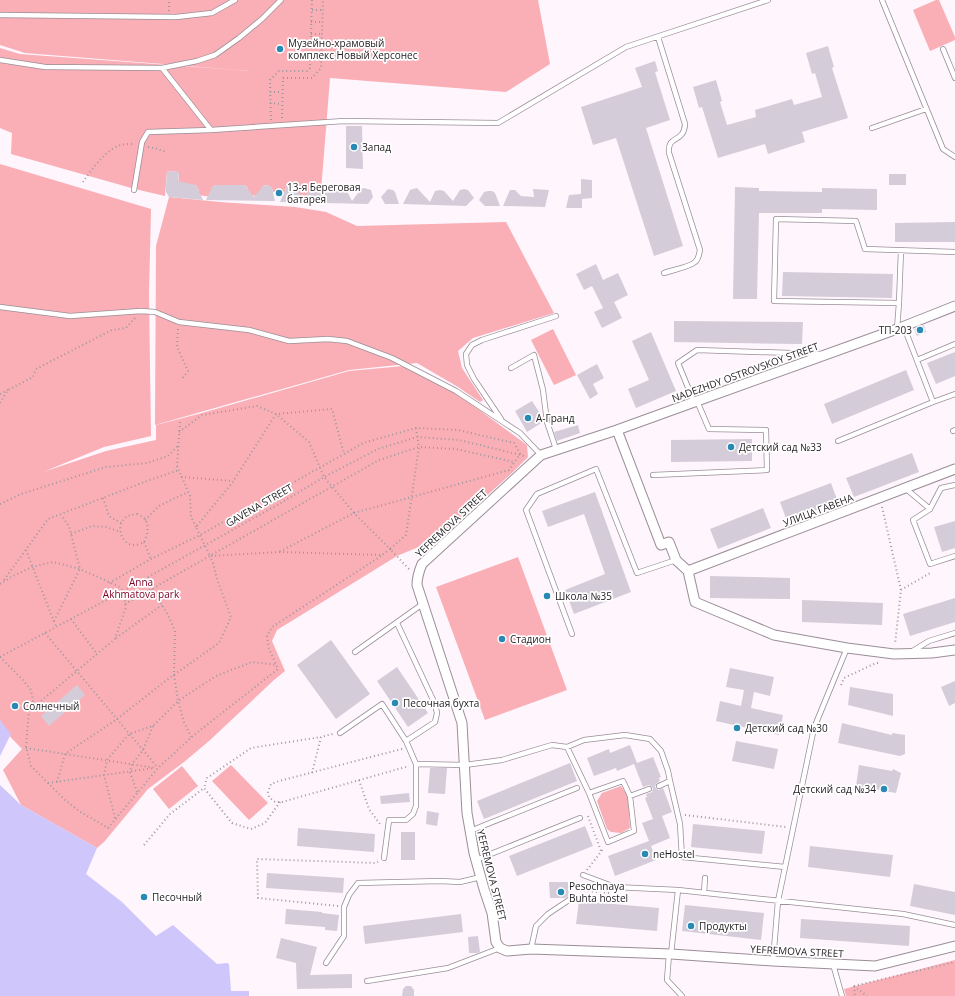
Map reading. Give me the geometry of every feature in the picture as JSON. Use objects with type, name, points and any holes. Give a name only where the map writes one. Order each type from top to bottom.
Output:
[{"type":"street","name":"NADEZHDY OSTROVSKOY STREET","points":[[538,457],[901,328],[955,306]]},
{"type":"street","points":[[617,430],[661,545],[669,542],[676,560],[688,571],[695,602],[774,635],[847,648],[894,654],[932,654],[955,650]]},
{"type":"street","name":"YEFREMOVA STREET","points":[[538,457],[422,564],[417,577],[417,585],[462,723],[467,813],[470,831],[476,860],[492,913],[496,942],[500,948],[507,951],[531,949],[670,954],[875,966],[955,946]]},
{"type":"street","name":"УЛИЦА ГАВЕНА","points":[[688,571],[955,469]]},
{"type":"lane","points":[[0,15],[169,17],[212,13],[235,0]]},
{"type":"lane","points":[[0,60],[45,67],[162,68],[197,61],[215,55],[239,38],[262,19],[281,0]]},
{"type":"lane","points":[[134,190],[142,142],[148,132],[211,130],[344,121],[498,123],[626,47],[768,0]]},
{"type":"lane","points":[[882,0],[943,149],[955,157]]},
{"type":"lane","points":[[658,37],[685,124],[683,133],[680,137],[673,140],[668,147],[700,250],[696,262],[664,272]]},
{"type":"lane","points":[[943,49],[955,78]]},
{"type":"lane","points":[[162,68],[211,130]]},
{"type":"lane","points":[[872,128],[926,109]]},
{"type":"lane","points":[[899,303],[774,301],[776,219],[856,221],[865,249],[955,252]]},
{"type":"lane","points":[[901,250],[899,303],[901,328],[917,360],[933,402]]},
{"type":"lane","points":[[0,307],[70,316],[140,311],[155,312],[179,322],[249,330],[289,341],[328,339],[347,341],[392,358],[456,391],[520,433],[538,457]]},
{"type":"lane","points":[[502,421],[474,379],[467,365],[466,354],[472,345],[482,340],[556,316]]},
{"type":"lane","points":[[917,360],[955,344]]},
{"type":"lane","points":[[653,475],[767,470],[766,430],[709,429],[678,363],[697,350],[829,354]]},
{"type":"lane","points":[[511,368],[534,355],[543,390],[547,422],[556,450]]},
{"type":"lane","points":[[838,441],[955,394]]},
{"type":"lane","points":[[572,634],[526,510],[537,494],[596,469],[637,573],[676,560]]},
{"type":"lane","points":[[955,484],[941,488],[930,509],[913,520],[930,564],[955,556]]},
{"type":"lane","points":[[905,488],[930,509]]},
{"type":"lane","points":[[355,652],[424,603]]},
{"type":"lane","points":[[397,623],[435,704],[437,713],[435,722],[406,741]]},
{"type":"lane","points":[[908,654],[929,641],[955,633]]},
{"type":"lane","points":[[773,961],[778,901],[814,728],[847,648]]},
{"type":"lane","points":[[340,733],[382,704],[406,741],[416,764],[416,806],[413,814],[406,820],[389,820],[384,858]]},
{"type":"lane","points":[[416,764],[465,765],[502,760],[552,745],[567,747],[584,740],[625,735],[650,739],[661,751],[668,772],[680,824],[682,857],[785,867]]},
{"type":"lane","points":[[567,747],[589,792],[608,842],[634,832],[630,796],[623,781],[589,792]]},
{"type":"lane","points":[[659,786],[670,781]]},
{"type":"lane","points":[[470,831],[577,788]]},
{"type":"lane","points":[[630,796],[649,789]]},
{"type":"lane","points":[[476,860],[580,818]]},
{"type":"lane","points":[[583,875],[615,887],[678,890],[903,914],[955,925]]},
{"type":"lane","points":[[326,963],[344,936],[344,907],[349,895],[358,883],[460,882],[481,877]]},
{"type":"lane","points":[[704,893],[705,878]]},
{"type":"lane","points":[[678,890],[666,980],[682,996]]},
{"type":"lane","points":[[531,949],[536,926],[548,914],[572,898]]},
{"type":"lane","points":[[367,981],[448,968],[500,948]]},
{"type":"lane","points":[[833,964],[842,996]]},
{"type":"path","points":[[169,0],[169,17]]},
{"type":"path","points":[[270,126],[270,80],[279,71],[306,72],[310,68],[312,0]]},
{"type":"path","points":[[282,125],[283,78],[312,78],[321,68],[323,0]]},
{"type":"path","points":[[312,10],[323,10]]},
{"type":"path","points":[[311,22],[322,22]]},
{"type":"path","points":[[311,34],[322,34]]},
{"type":"path","points":[[310,46],[321,46]]},
{"type":"path","points":[[310,58],[321,58]]},
{"type":"path","points":[[270,92],[282,92]]},
{"type":"path","points":[[270,103],[282,104]]},
{"type":"path","points":[[84,182],[96,165],[110,150],[121,145],[142,145],[166,152]]},
{"type":"path","points":[[0,394],[33,376],[36,369],[112,330],[126,328],[140,311]]},
{"type":"path","points":[[179,322],[177,347],[188,371],[181,380]]},
{"type":"path","points":[[0,404],[8,390]]},
{"type":"path","points":[[179,432],[202,415],[258,406],[276,414],[309,442],[324,477],[354,513],[417,577]]},
{"type":"path","points":[[276,414],[332,409],[344,454]]},
{"type":"path","points":[[196,527],[233,481],[276,414]]},
{"type":"path","points":[[56,782],[65,754],[117,719],[174,675],[219,643],[230,617],[213,563],[191,517],[190,496],[177,466],[180,422]]},
{"type":"path","points":[[162,605],[115,639],[29,711],[26,748],[31,766],[64,799],[79,811],[108,828],[158,768],[191,737],[278,669],[269,649],[267,636],[272,627],[382,555],[406,535],[419,447],[416,428]]},
{"type":"path","points":[[109,582],[200,535],[363,443],[416,428],[458,430],[514,443],[520,454],[508,470],[354,513],[278,552]]},
{"type":"path","name":"GAVENA STREET","points":[[0,657],[123,591],[279,504],[324,477],[378,449],[418,437],[459,440],[538,457]]},
{"type":"path","points":[[0,504],[20,494],[106,467],[147,463],[168,456],[178,446]]},
{"type":"path","points":[[125,604],[379,460],[419,447],[456,449],[514,462]]},
{"type":"path","points":[[3,582],[48,519],[179,470]]},
{"type":"path","points":[[181,476],[233,481]]},
{"type":"path","points":[[145,520],[159,506],[188,492]]},
{"type":"path","points":[[103,498],[109,516],[121,522]]},
{"type":"path","points":[[880,498],[901,590],[894,654]]},
{"type":"path","points":[[54,621],[80,569],[69,526],[61,514]]},
{"type":"path","points":[[137,514],[143,517],[147,524],[148,535],[144,542],[135,545],[127,543],[122,538],[121,522],[130,515],[137,514]]},
{"type":"path","points":[[71,534],[92,526],[106,527],[121,532]]},
{"type":"path","points":[[144,542],[151,559]]},
{"type":"path","points":[[26,550],[56,627]]},
{"type":"path","points":[[210,556],[278,552],[382,555]]},
{"type":"path","points":[[0,584],[32,567],[53,562],[80,569],[118,586],[123,591],[126,607],[115,639]]},
{"type":"path","points":[[901,590],[937,569]]},
{"type":"path","points":[[152,588],[168,615],[175,632],[174,675],[178,701],[184,722],[191,737]]},
{"type":"path","points":[[71,619],[97,654]]},
{"type":"path","points":[[45,633],[158,768]]},
{"type":"path","points":[[0,657],[31,690],[34,707]]},
{"type":"path","points":[[138,792],[130,772],[132,764],[143,750],[153,726],[178,701],[216,676],[252,662],[277,665]]},
{"type":"path","points":[[840,685],[844,678],[876,663],[884,663]]},
{"type":"path","points":[[115,818],[104,775],[107,760],[129,734],[153,726]]},
{"type":"path","points":[[144,845],[170,814],[204,788],[207,778],[251,748],[340,733]]},
{"type":"path","points":[[312,773],[321,737]]},
{"type":"path","points":[[26,748],[158,768]]},
{"type":"path","points":[[409,748],[271,784],[268,792],[269,797],[275,802],[280,802],[416,764]]},
{"type":"path","points":[[47,783],[158,768]]},
{"type":"path","points":[[359,780],[369,808],[380,824],[389,825]]},
{"type":"path","points":[[204,788],[232,823],[251,829],[265,823],[280,802]]},
{"type":"path","points":[[678,814],[793,827]]},
{"type":"path","points":[[580,818],[587,815],[602,851]]},
{"type":"path","points":[[344,907],[258,898],[257,858],[376,863]]},
{"type":"path","points":[[576,890],[590,892]]},
{"type":"path","points":[[854,986],[955,962]]},
{"type":"path","points":[[854,986],[855,996]]},
{"type":"path","points":[[854,986],[867,996]]},
{"type":"green space","points":[[0,0],[538,0],[550,64],[506,92],[330,78],[321,191],[319,187],[313,187],[311,197],[297,197],[298,191],[295,186],[287,187],[285,193],[273,192],[271,187],[267,185],[263,186],[260,191],[261,196],[247,195],[248,190],[245,185],[215,185],[211,190],[212,197],[198,195],[199,191],[196,185],[178,187],[179,172],[167,171],[165,196],[11,154],[12,133],[0,128],[0,48],[20,54],[250,71],[25,53],[0,45]]},
{"type":"green space","points":[[939,0],[955,40],[930,51],[913,10]]},
{"type":"green space","name":"Anna Akhmatova park","points":[[0,164],[151,209],[149,294],[151,436],[104,447],[43,472],[106,451],[156,440],[156,425],[349,371],[404,366],[456,393],[527,445],[528,457],[440,538],[397,556],[277,630],[272,641],[285,671],[209,741],[148,789],[104,842],[97,848],[21,805],[3,770],[22,749],[0,726]]},
{"type":"green space","points":[[169,197],[295,207],[326,212],[357,226],[506,222],[554,313],[473,338],[458,351],[462,368],[483,400],[480,402],[417,363],[349,370],[155,425],[156,246]]},
{"type":"green space","points":[[553,329],[576,375],[554,385],[531,340]]},
{"type":"green space","name":"Стадион","points":[[518,557],[567,690],[485,720],[436,587]]},
{"type":"green space","points":[[231,765],[268,803],[249,820],[212,781]]},
{"type":"green space","points":[[182,766],[198,786],[169,809],[153,789]]},
{"type":"green space","points":[[621,786],[628,796],[630,828],[621,833],[611,832],[607,829],[597,801],[602,793]]},
{"type":"green space","points":[[955,960],[955,996],[846,996],[844,989]]},
{"type":"shaded area","points":[[0,720],[11,734],[0,756]]},
{"type":"shaded area","points":[[0,785],[21,805],[97,848],[86,874],[122,902],[156,936],[173,925],[217,964],[229,964],[231,991],[249,991],[249,996],[0,996]]},
{"type":"building","points":[[828,46],[834,67],[832,68],[848,118],[802,132],[805,142],[768,154],[765,144],[718,158],[702,107],[699,108],[693,87],[716,80],[722,101],[720,102],[727,125],[756,117],[755,110],[792,99],[794,105],[822,97],[815,73],[812,74],[806,53]]},
{"type":"building","points":[[655,61],[658,71],[655,72],[670,120],[646,128],[683,246],[654,256],[616,138],[593,145],[581,107],[642,87],[635,68]]},
{"type":"building","name":"Запад","points":[[346,126],[362,126],[363,169],[346,168]]},
{"type":"building","points":[[167,171],[179,172],[178,181],[196,185],[203,200],[169,197],[166,192]]},
{"type":"building","points":[[889,174],[906,174],[906,185],[889,185]]},
{"type":"building","points":[[581,179],[592,180],[592,198],[582,199],[582,208],[566,208],[569,195],[581,194]]},
{"type":"building","points":[[215,185],[245,185],[254,197],[263,186],[268,185],[272,188],[275,201],[206,200],[212,187]]},
{"type":"building","points":[[295,186],[303,199],[313,187],[319,187],[327,193],[337,188],[346,189],[352,201],[361,189],[364,188],[371,190],[373,197],[368,204],[280,202],[286,188]]},
{"type":"building","points":[[735,187],[759,188],[759,191],[822,192],[822,188],[877,189],[877,210],[822,209],[822,213],[759,213],[757,299],[733,299]]},
{"type":"building","points":[[417,188],[430,202],[435,191],[440,190],[444,191],[453,201],[460,190],[464,189],[468,190],[474,198],[466,206],[403,204],[410,190]]},
{"type":"building","points":[[388,189],[395,192],[399,204],[385,204],[381,197]]},
{"type":"building","points":[[533,189],[549,190],[545,207],[503,206],[510,190],[515,190],[521,196],[534,197]]},
{"type":"building","points":[[488,191],[495,193],[500,206],[485,206],[479,200],[484,192]]},
{"type":"building","points":[[955,222],[955,242],[895,242],[895,223]]},
{"type":"building","points":[[596,264],[603,280],[618,273],[628,295],[614,302],[622,318],[602,328],[594,312],[603,308],[592,286],[584,290],[576,274]]},
{"type":"building","points":[[783,272],[893,274],[892,298],[782,296]]},
{"type":"building","points":[[674,321],[803,322],[802,344],[674,342]]},
{"type":"building","name":"ТП-203","points":[[924,325],[926,332],[917,336],[914,329]]},
{"type":"building","points":[[651,332],[676,391],[636,408],[628,389],[649,380],[632,341]]},
{"type":"building","points":[[955,352],[955,376],[936,384],[927,363]]},
{"type":"building","points":[[597,364],[604,378],[593,384],[598,394],[590,399],[577,375]]},
{"type":"building","points":[[906,370],[914,390],[832,424],[824,404]]},
{"type":"building","points":[[532,401],[543,418],[543,422],[527,432],[515,411]]},
{"type":"building","points":[[578,425],[580,433],[557,441],[554,432]]},
{"type":"building","points":[[752,439],[752,461],[671,462],[671,440]]},
{"type":"building","points":[[912,453],[919,472],[854,497],[846,478]]},
{"type":"building","points":[[831,483],[838,502],[787,521],[780,502]]},
{"type":"building","points":[[595,492],[631,592],[574,614],[565,590],[605,574],[584,514],[548,527],[542,511]]},
{"type":"building","points":[[763,508],[771,528],[718,549],[710,529]]},
{"type":"building","points":[[955,521],[955,548],[942,552],[934,527]]},
{"type":"building","points":[[710,576],[790,578],[790,599],[710,598]]},
{"type":"building","points":[[955,598],[955,622],[910,636],[903,614]]},
{"type":"building","points":[[802,600],[883,603],[882,625],[802,622]]},
{"type":"building","points":[[331,640],[370,694],[336,719],[297,665]]},
{"type":"building","points":[[397,667],[428,713],[408,727],[377,681]]},
{"type":"building","points":[[730,668],[774,677],[770,696],[754,692],[751,708],[783,715],[779,735],[716,721],[720,701],[741,706],[744,690],[726,687]]},
{"type":"building","points":[[955,681],[955,703],[949,706],[941,687]]},
{"type":"building","points":[[77,685],[85,695],[49,726],[41,716]]},
{"type":"building","points":[[850,687],[893,694],[893,716],[848,705]]},
{"type":"building","points":[[842,723],[892,735],[892,733],[905,735],[905,754],[900,756],[838,743]]},
{"type":"building","points":[[736,741],[778,749],[774,769],[732,761]]},
{"type":"building","points":[[630,745],[637,763],[653,757],[661,777],[659,778],[660,781],[655,787],[658,790],[663,788],[672,812],[662,816],[670,838],[651,846],[656,860],[615,876],[608,856],[649,841],[642,823],[653,819],[645,798],[647,797],[646,794],[652,792],[653,788],[649,785],[643,787],[634,764],[617,771],[616,768],[594,776],[587,758],[609,749],[610,753]]},
{"type":"building","points":[[570,763],[577,781],[484,819],[477,801]]},
{"type":"building","points":[[859,765],[892,771],[893,769],[901,773],[896,793],[856,786]]},
{"type":"building","points":[[430,768],[447,768],[445,794],[428,793]]},
{"type":"building","points":[[409,793],[410,802],[381,804],[380,796]]},
{"type":"building","points":[[427,811],[439,813],[437,826],[426,824]]},
{"type":"building","points":[[693,824],[765,831],[762,854],[691,847]]},
{"type":"building","points":[[585,826],[593,846],[517,876],[509,856]]},
{"type":"building","points":[[298,828],[375,834],[374,852],[297,846]]},
{"type":"building","points":[[401,832],[415,832],[415,860],[401,860]]},
{"type":"building","points":[[810,846],[893,855],[890,877],[808,867]]},
{"type":"building","points":[[267,873],[344,878],[343,893],[266,888]]},
{"type":"building","points":[[549,882],[568,882],[569,896],[565,898],[550,898]]},
{"type":"building","points":[[914,884],[955,892],[955,915],[910,906]]},
{"type":"building","points":[[579,901],[659,908],[657,931],[576,924]]},
{"type":"building","points":[[685,905],[764,913],[761,940],[682,931]]},
{"type":"building","points":[[286,909],[339,915],[337,931],[325,930],[325,927],[285,924]]},
{"type":"building","points":[[461,914],[463,932],[365,944],[363,926]]},
{"type":"building","points":[[801,919],[910,926],[909,946],[800,938]]},
{"type":"building","points":[[478,936],[480,952],[469,953],[468,937]]},
{"type":"building","points":[[281,938],[317,947],[310,975],[352,974],[352,988],[297,989],[296,963],[276,958]]},
{"type":"building","points":[[406,986],[411,986],[414,990],[414,996],[402,996],[403,989]]},
{"type":"place","name":"Музейно-храмовый комплекс Новый Херсонес","points":[[280,49]]},
{"type":"place","name":"Запад","points":[[354,147]]},
{"type":"place","name":"13-я Береговая батарея","points":[[279,193]]},
{"type":"place","name":"ТП-203","points":[[920,330]]},
{"type":"place","name":"А-Гранд","points":[[528,418]]},
{"type":"place","name":"Детский сад №33","points":[[731,447]]},
{"type":"place","name":"Школа №35","points":[[547,596]]},
{"type":"place","name":"Стадион","points":[[502,639]]},
{"type":"place","name":"Песочная бухта","points":[[395,703]]},
{"type":"place","name":"Солнечный","points":[[15,706]]},
{"type":"place","name":"Детский сад №30","points":[[737,728]]},
{"type":"place","name":"Детский сад №34","points":[[884,789]]},
{"type":"place","name":"neHostel","points":[[645,854]]},
{"type":"place","name":"Pesochnaya Buhta hostel","points":[[561,892]]},
{"type":"place","name":"Песочный","points":[[144,897]]},
{"type":"place","name":"Продукты","points":[[691,926]]}]
